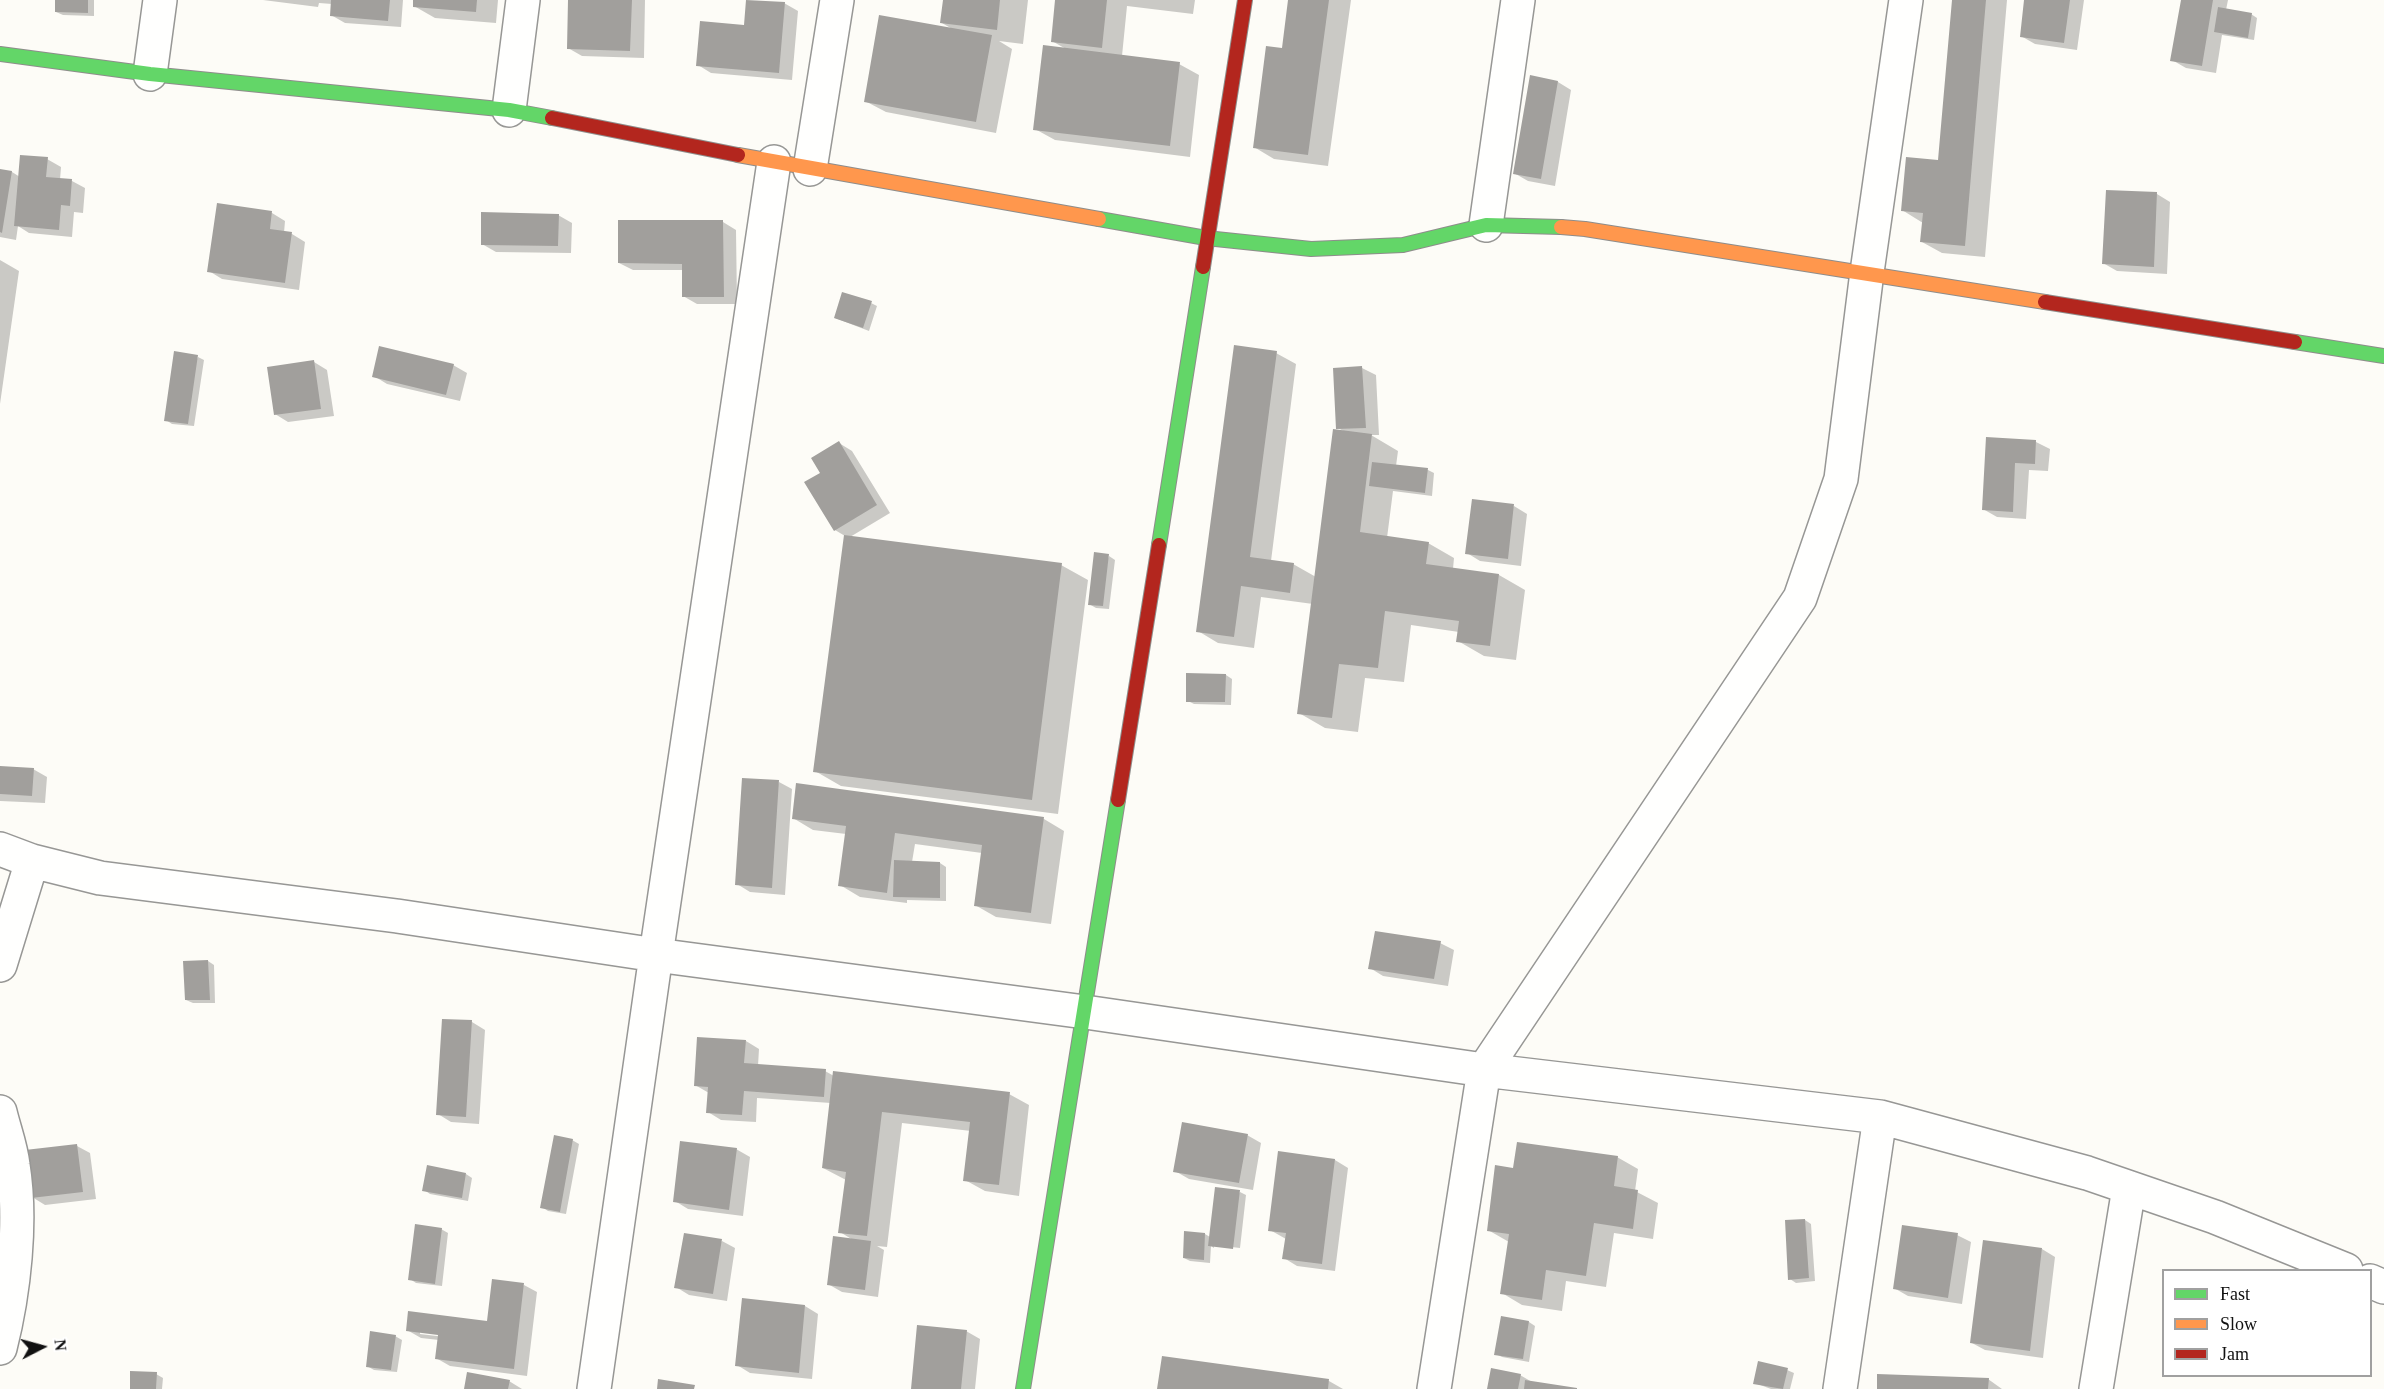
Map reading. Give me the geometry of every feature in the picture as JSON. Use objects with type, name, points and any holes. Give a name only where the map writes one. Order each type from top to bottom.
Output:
[{"type":"street","points":[[150,74],[160,0]]},
{"type":"street","points":[[509,110],[523,0]]},
{"type":"street","points":[[810,169],[837,0]]},
{"type":"street","points":[[1023,1389],[1245,0]]},
{"type":"street","points":[[1486,225],[1518,0]]},
{"type":"street","points":[[1434,1389],[1484,1070],[1800,598],[1841,479],[1867,272],[1906,0]]},
{"type":"street","points":[[0,54],[150,74],[509,110],[810,169],[1206,238],[1311,249],[1403,245],[1486,225],[1534,225],[1585,229],[1867,272],[2384,356]]},
{"type":"street","points":[[594,1389],[774,162]]},
{"type":"street","points":[[0,849],[32,861],[100,878],[397,916],[656,955],[1085,1012],[1484,1070],[1880,1117],[2087,1173],[2216,1217],[2344,1269]]},
{"type":"street","points":[[0,965],[32,861]]},
{"type":"street","points":[[0,1112],[13,1164],[17,1216],[8,1317],[0,1348]]},
{"type":"street","points":[[1840,1389],[1880,1117]]},
{"type":"street","points":[[2096,1389],[2130,1188]]},
{"type":"building","points":[[55,0],[88,0],[88,13],[55,12]]},
{"type":"building","points":[[331,0],[390,0],[388,21],[330,16]]},
{"type":"building","points":[[413,0],[477,0],[476,12],[413,7]]},
{"type":"building","points":[[568,0],[632,0],[630,51],[567,49]]},
{"type":"building","points":[[746,0],[785,2],[779,73],[696,66],[700,21],[744,25]]},
{"type":"building","points":[[943,0],[1000,0],[997,30],[940,23]]},
{"type":"building","points":[[1055,0],[1107,0],[1102,48],[1051,42]]},
{"type":"building","points":[[1288,0],[1329,0],[1308,155],[1253,148],[1266,46],[1282,48]]},
{"type":"building","points":[[1952,0],[1986,0],[1965,246],[1920,242],[1923,213],[1901,211],[1906,157],[1938,160]]},
{"type":"building","points":[[2024,0],[2070,0],[2064,43],[2020,37]]},
{"type":"building","points":[[2181,0],[2213,0],[2202,66],[2170,61]]},
{"type":"building","points":[[2218,7],[2252,13],[2248,38],[2214,32]]},
{"type":"building","points":[[879,15],[992,35],[976,122],[864,102]]},
{"type":"building","points":[[1043,45],[1180,62],[1170,146],[1033,130]]},
{"type":"building","points":[[1530,75],[1558,81],[1541,179],[1513,174]]},
{"type":"building","points":[[20,155],[48,157],[46,177],[72,179],[70,206],[61,205],[59,230],[14,226]]},
{"type":"building","points":[[0,169],[12,171],[2,233],[0,232]]},
{"type":"building","points":[[2106,190],[2157,192],[2154,267],[2102,264]]},
{"type":"building","points":[[217,203],[272,211],[270,229],[292,232],[285,283],[207,272]]},
{"type":"building","points":[[481,212],[559,214],[558,246],[481,245]]},
{"type":"building","points":[[618,220],[723,220],[724,297],[682,297],[682,264],[618,263]]},
{"type":"building","points":[[842,292],[872,301],[863,328],[834,318]]},
{"type":"building","points":[[1234,345],[1277,351],[1250,557],[1294,563],[1290,593],[1241,586],[1234,637],[1196,632]]},
{"type":"building","points":[[379,346],[454,364],[446,395],[372,377]]},
{"type":"building","points":[[174,351],[198,355],[188,424],[164,421]]},
{"type":"building","points":[[314,360],[321,409],[274,415],[267,367]]},
{"type":"building","points":[[1362,366],[1366,428],[1336,429],[1333,368]]},
{"type":"building","points":[[1333,429],[1372,434],[1360,532],[1429,542],[1426,564],[1499,574],[1490,646],[1456,642],[1459,621],[1385,611],[1378,668],[1339,664],[1332,718],[1297,714]]},
{"type":"building","points":[[1986,437],[2036,440],[2035,464],[2015,463],[2013,512],[1982,510]]},
{"type":"building","points":[[839,441],[877,505],[834,531],[804,482],[820,473],[811,458]]},
{"type":"building","points":[[1372,462],[1428,468],[1425,493],[1369,486]]},
{"type":"building","points":[[1472,499],[1514,504],[1508,559],[1465,554]]},
{"type":"building","points":[[844,535],[1062,563],[1032,800],[813,772]]},
{"type":"building","points":[[1094,552],[1109,554],[1103,606],[1088,605]]},
{"type":"building","points":[[1186,673],[1226,674],[1225,702],[1186,702]]},
{"type":"building","points":[[0,766],[34,768],[32,796],[0,794]]},
{"type":"building","points":[[742,778],[779,780],[772,888],[735,885]]},
{"type":"building","points":[[796,783],[1044,817],[1031,913],[974,906],[982,845],[895,833],[887,893],[838,886],[846,826],[792,819]]},
{"type":"building","points":[[894,860],[940,862],[940,898],[893,897]]},
{"type":"building","points":[[1375,931],[1441,941],[1434,979],[1368,969]]},
{"type":"building","points":[[208,960],[210,1000],[185,1000],[183,961]]},
{"type":"building","points":[[442,1019],[472,1020],[466,1117],[436,1115]]},
{"type":"building","points":[[697,1037],[746,1040],[744,1063],[826,1069],[824,1097],[744,1091],[742,1115],[706,1113],[708,1087],[694,1086]]},
{"type":"building","points":[[833,1071],[1010,1092],[999,1185],[963,1181],[970,1122],[882,1112],[867,1236],[838,1233],[846,1172],[822,1168]]},
{"type":"building","points":[[1182,1122],[1248,1134],[1239,1183],[1173,1172]]},
{"type":"building","points":[[554,1135],[573,1139],[560,1212],[540,1208]]},
{"type":"building","points":[[680,1141],[737,1148],[729,1210],[673,1202]]},
{"type":"building","points":[[1517,1142],[1618,1156],[1614,1186],[1638,1190],[1633,1229],[1594,1223],[1586,1276],[1546,1270],[1542,1300],[1500,1294],[1509,1234],[1487,1231],[1495,1165],[1513,1168]]},
{"type":"building","points":[[77,1144],[83,1192],[31,1198],[25,1150]]},
{"type":"building","points":[[1278,1151],[1335,1159],[1322,1264],[1282,1259],[1286,1233],[1268,1231]]},
{"type":"building","points":[[427,1165],[466,1173],[462,1198],[422,1191]]},
{"type":"building","points":[[1215,1187],[1240,1190],[1233,1249],[1208,1246]]},
{"type":"building","points":[[1805,1219],[1809,1278],[1788,1280],[1785,1220]]},
{"type":"building","points":[[415,1224],[442,1228],[435,1284],[408,1280]]},
{"type":"building","points":[[1902,1225],[1958,1233],[1948,1298],[1893,1289]]},
{"type":"building","points":[[1184,1231],[1205,1233],[1204,1260],[1183,1258]]},
{"type":"building","points":[[684,1233],[722,1239],[713,1294],[674,1288]]},
{"type":"building","points":[[833,1236],[871,1241],[865,1290],[827,1285]]},
{"type":"building","points":[[1983,1240],[2042,1248],[2030,1351],[1970,1343]]},
{"type":"building","points":[[492,1279],[524,1283],[514,1369],[435,1359],[438,1335],[406,1331],[408,1311],[487,1321]]},
{"type":"building","points":[[742,1298],[805,1305],[799,1373],[735,1366]]},
{"type":"building","points":[[1501,1316],[1529,1321],[1523,1359],[1494,1355]]},
{"type":"building","points":[[917,1325],[967,1330],[961,1389],[911,1389]]},
{"type":"building","points":[[370,1331],[396,1335],[391,1370],[366,1367]]},
{"type":"building","points":[[1162,1356],[1329,1379],[1328,1389],[1157,1389]]},
{"type":"building","points":[[1758,1361],[1788,1368],[1783,1389],[1753,1384]]},
{"type":"building","points":[[1491,1368],[1521,1374],[1518,1389],[1487,1389]]},
{"type":"building","points":[[130,1371],[157,1372],[156,1389],[130,1389]]},
{"type":"building","points":[[467,1372],[510,1380],[508,1389],[464,1389]]},
{"type":"building","points":[[1877,1374],[1989,1378],[1988,1389],[1877,1389]]},
{"type":"building","points":[[658,1379],[695,1385],[694,1389],[657,1389]]},
{"type":"building","points":[[1525,1380],[1577,1388],[1577,1389],[1524,1389]]},
{"type":"traffic: fast","points":[[0,54],[150,74],[509,110],[552,118]]},
{"type":"traffic: fast","points":[[1099,219],[1206,238],[1311,249],[1403,245],[1486,225],[1561,227]]},
{"type":"traffic: fast","points":[[1159,545],[1203,267]]},
{"type":"traffic: fast","points":[[2295,342],[2384,356]]},
{"type":"traffic: fast","points":[[1023,1389],[1118,800]]},
{"type":"traffic: slow","points":[[738,155],[1099,219]]},
{"type":"traffic: slow","points":[[1561,227],[2045,302]]},
{"type":"traffic: jam","points":[[1203,267],[1245,0]]},
{"type":"traffic: jam","points":[[552,118],[738,155]]},
{"type":"traffic: jam","points":[[2045,302],[2295,342]]},
{"type":"traffic: jam","points":[[1118,800],[1159,545]]}]
